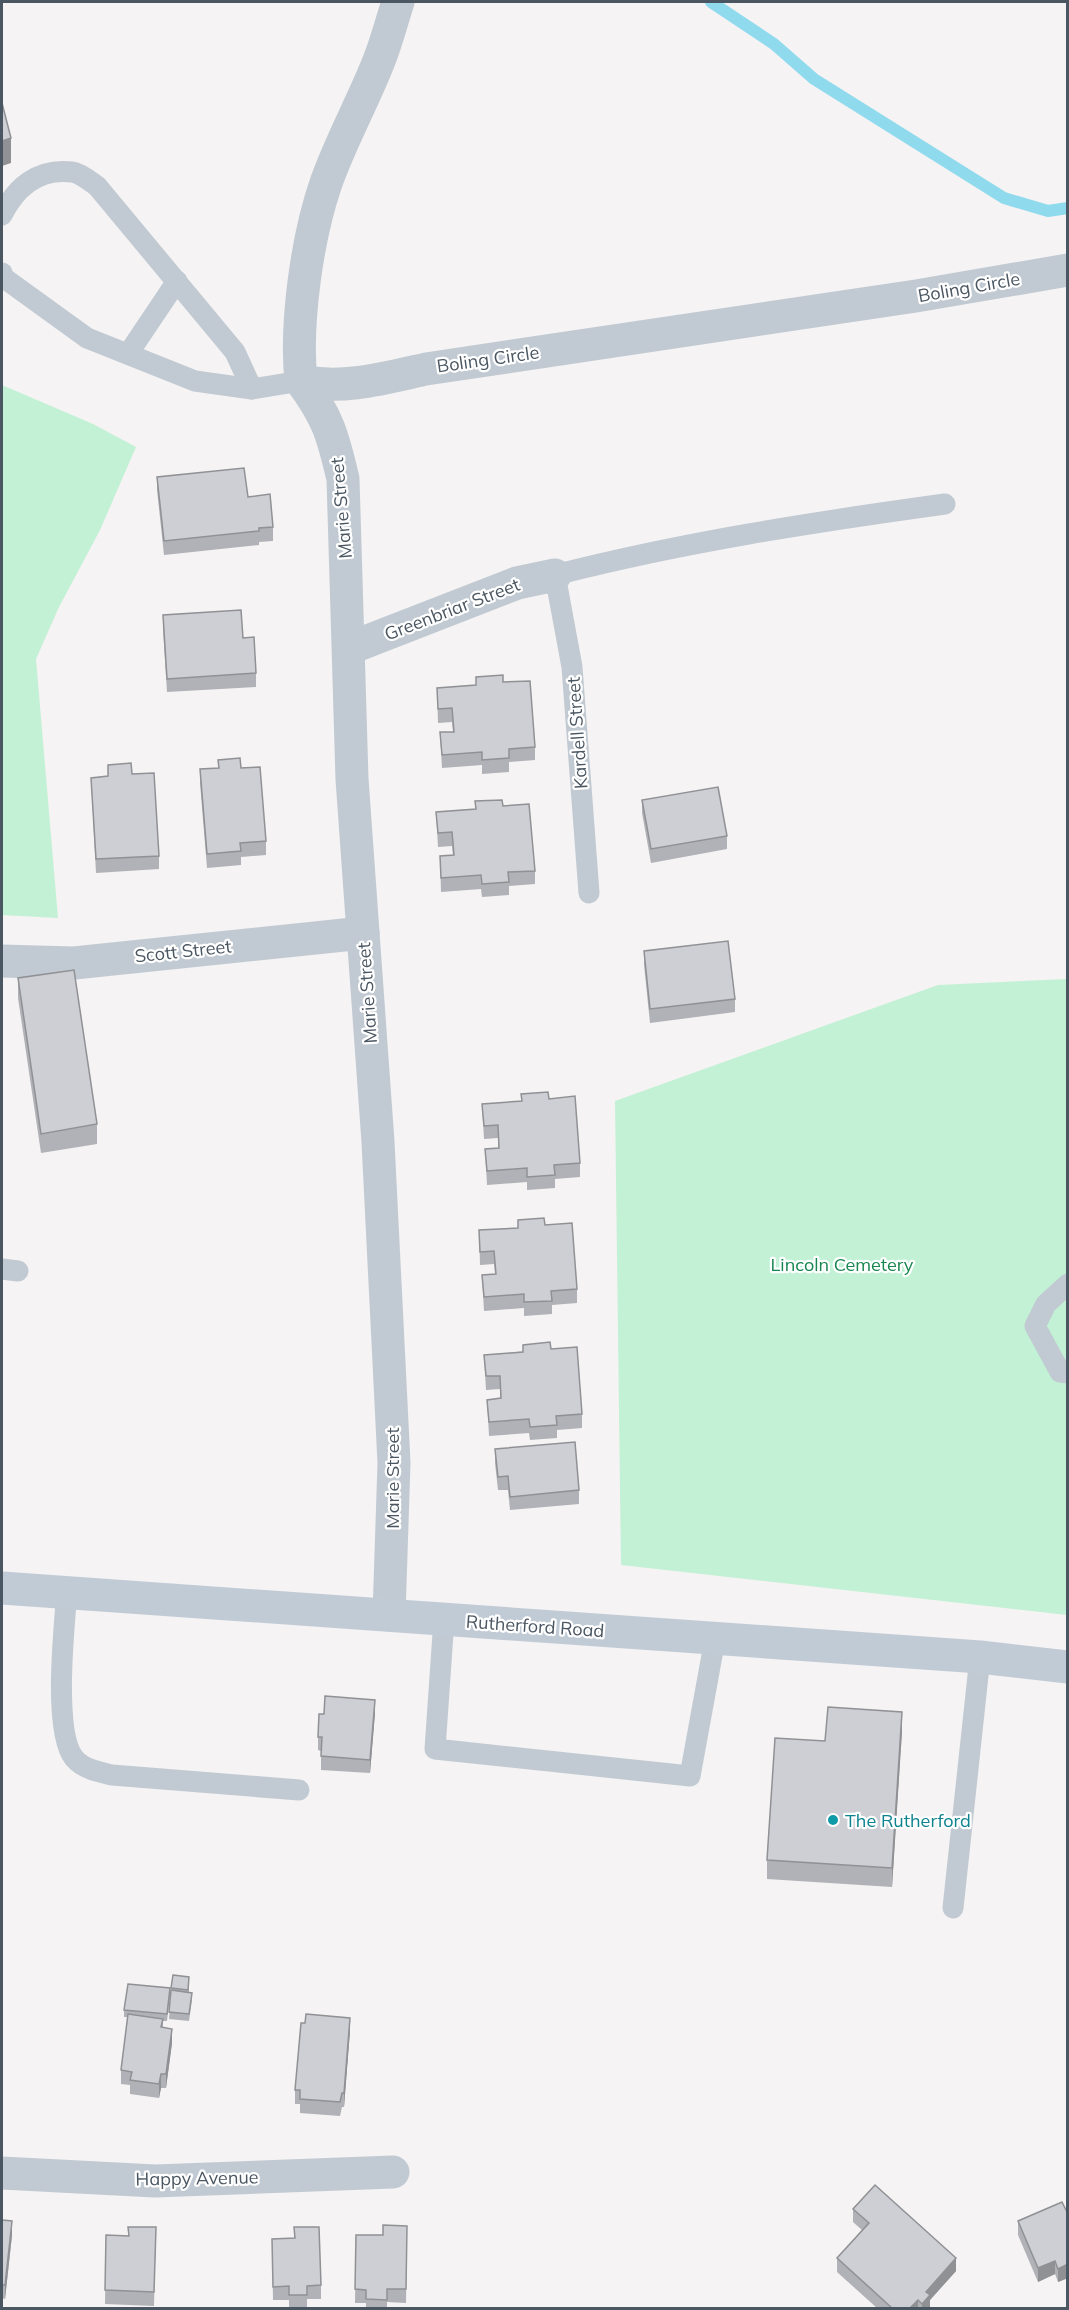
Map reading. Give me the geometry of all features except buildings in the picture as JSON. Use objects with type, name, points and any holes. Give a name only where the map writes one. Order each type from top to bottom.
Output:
[{"type":"street","points":[[301,381],[299,321],[322,195],[351,119],[380,58],[398,2]]},
{"type":"street","name":"Boling Circle","points":[[301,381],[323,386],[373,381],[426,369],[904,298],[1068,270]]},
{"type":"street","name":"Marie Street","points":[[301,381],[321,408],[332,431],[343,479],[350,648],[352,779],[394,1463],[389,1615]]},
{"type":"street","name":"Greenbriar Street","points":[[350,648],[517,583],[555,575]]},
{"type":"street","name":"Scott Street","points":[[2,961],[74,963],[363,933]]},
{"type":"street","name":"Rutherford Road","points":[[2,1588],[980,1657],[1068,1667]]},
{"type":"street","name":"Happy Avenue","points":[[2,2173],[155,2181],[393,2172]]},
{"type":"lane","points":[[2,216],[12,195],[37,174],[74,172],[97,186],[235,352],[252,389]]},
{"type":"lane","points":[[2,273],[4,278],[87,338],[195,381],[252,389],[301,381]]},
{"type":"lane","points":[[128,354],[177,280]]},
{"type":"lane","points":[[555,575],[632,556],[796,524],[945,504]]},
{"type":"lane","name":"Kardell Street","points":[[555,575],[572,667],[589,893]]},
{"type":"lane","points":[[1068,1284],[1046,1304],[1035,1326],[1060,1372],[1068,1373]]},
{"type":"lane","points":[[67,1592],[63,1732],[75,1759],[90,1769],[112,1775],[298,1790]]},
{"type":"lane","points":[[444,1619],[435,1749],[690,1776],[715,1639]]},
{"type":"lane","points":[[953,1908],[980,1657]]},
{"type":"green space","points":[[2,385],[93,424],[136,447],[100,530],[59,607],[36,659],[58,918],[2,915]]},
{"type":"green space","name":"Lincoln Cemetery","points":[[1067,979],[1067,1615],[621,1565],[615,1101],[938,985]]},
{"type":"waterway","points":[[711,2],[774,44],[814,79],[1004,198],[1048,211],[1068,208]]},
{"type":"place","name":"The Rutherford","points":[[833,1820]]}]
